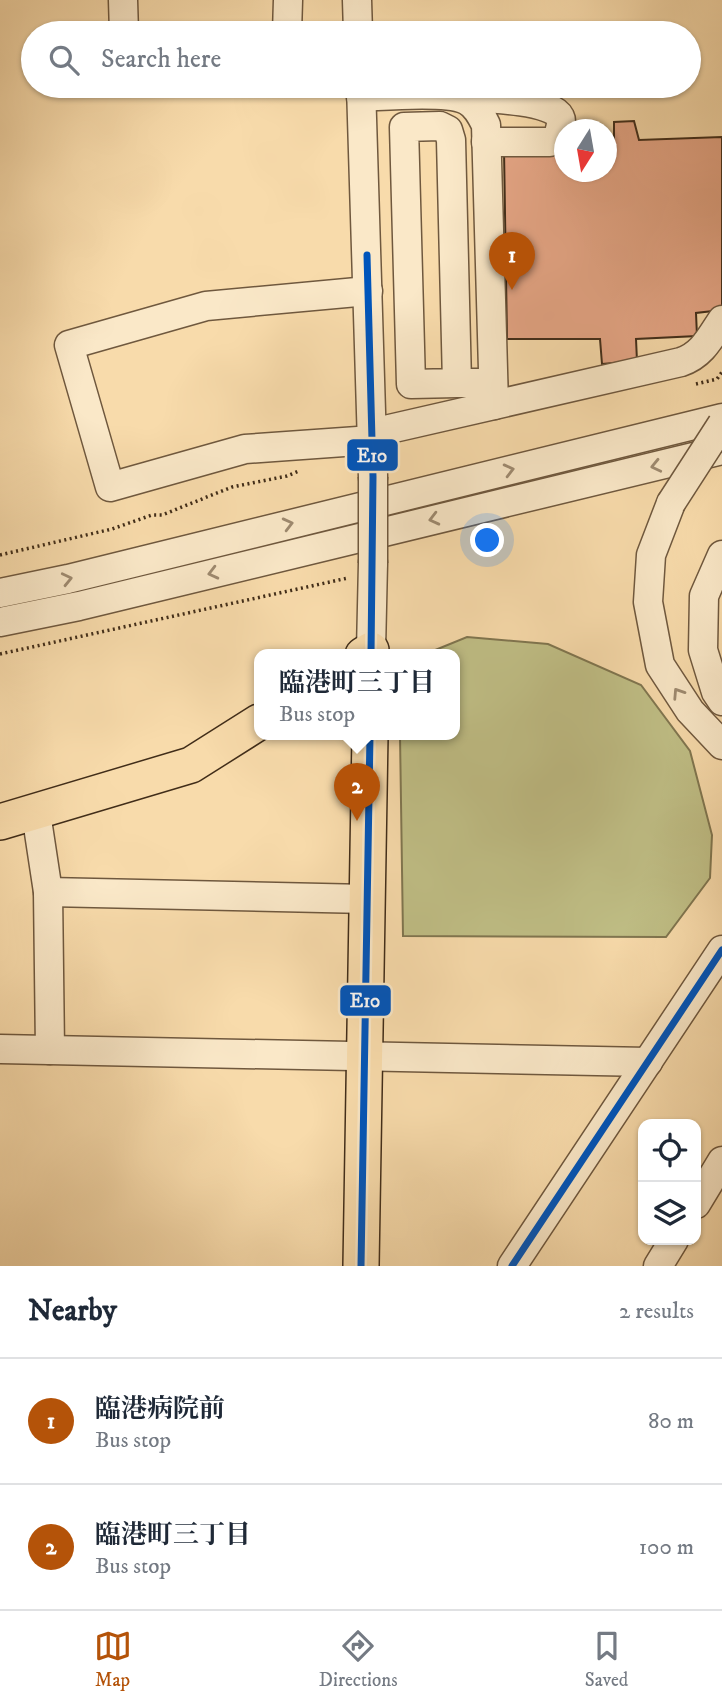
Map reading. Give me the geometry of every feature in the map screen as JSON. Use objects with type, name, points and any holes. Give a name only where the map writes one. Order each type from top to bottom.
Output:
[{"type":"main road","points":[[0,822],[191,765],[254,725]]},
{"type":"main road","points":[[361,1266],[370,740]]},
{"type":"street","points":[[123,0],[124,21]]},
{"type":"street","points":[[287,21],[288,0]]},
{"type":"street","points":[[357,0],[358,21]]},
{"type":"street","points":[[361,98],[373,477],[362,570],[368,649]]},
{"type":"street","points":[[457,98],[466,100],[480,111],[486,125],[493,394]]},
{"type":"street","points":[[465,98],[552,107],[562,121],[558,138],[550,142],[486,142]]},
{"type":"street","points":[[457,383],[451,140],[448,130],[440,126],[404,127],[411,384],[457,383],[493,394]]},
{"type":"street","points":[[368,291],[206,306],[69,345],[110,487],[245,449],[372,436],[493,394],[693,358],[705,346],[722,320]]},
{"type":"street","points":[[722,421],[671,503],[651,555],[648,602],[660,665],[690,710],[722,745]]},
{"type":"street","points":[[0,593],[68,579],[722,421]]},
{"type":"street","points":[[0,622],[92,603],[722,450]]},
{"type":"street","points":[[722,555],[704,596],[703,650],[716,692],[722,701]]},
{"type":"street","points":[[36,813],[48,892],[50,1050]]},
{"type":"street","points":[[48,892],[367,899]]},
{"type":"street","points":[[512,1266],[722,950]]},
{"type":"street","points":[[0,1049],[648,1062]]},
{"type":"street","points":[[701,1196],[722,1161]]},
{"type":"street","points":[[658,1266],[671,1245]]},
{"type":"path","points":[[0,555],[112,529],[152,515],[162,515],[232,487],[287,475],[310,466]]},
{"type":"path","points":[[0,654],[362,570]]},
{"type":"shaded area","points":[[467,637],[548,644],[641,685],[690,751],[712,835],[710,878],[666,937],[403,936],[400,740],[460,740],[460,649],[438,649]]},
{"type":"building","points":[[634,121],[639,140],[722,137],[722,310],[696,313],[697,336],[636,339],[637,361],[602,364],[600,339],[507,339],[504,150],[554,147],[554,182],[617,182],[617,122]]},
{"type":"transit line","name":"E10","points":[[367,255],[373,477],[371,649]]},
{"type":"transit line","name":"E10","points":[[361,1266],[370,740]]},
{"type":"transit line","name":"E10","points":[[512,1266],[722,950]]},
{"type":"place","name":"臨港病院前","points":[[512,290]]},
{"type":"place","name":"臨港町三丁目","points":[[357,821]]}]
